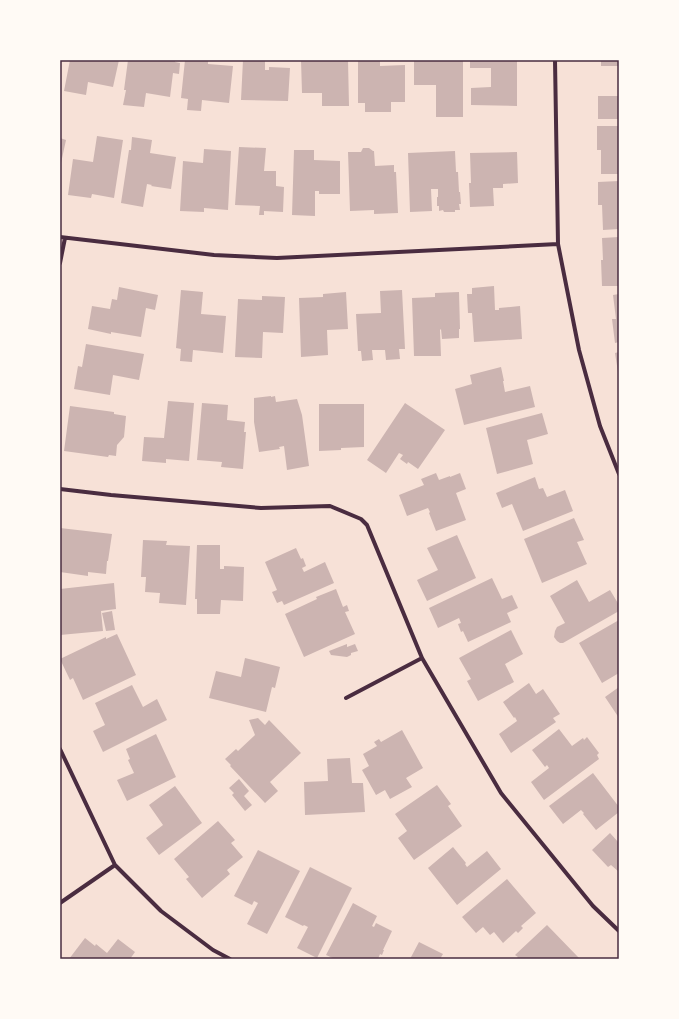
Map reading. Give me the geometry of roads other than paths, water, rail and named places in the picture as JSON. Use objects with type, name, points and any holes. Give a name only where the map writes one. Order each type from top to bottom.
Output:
[{"type":"street","points":[[555,60],[558,244],[581,357],[600,426],[619,474]]},
{"type":"street","points":[[60,263],[62,238],[214,255],[277,258],[558,244]]},
{"type":"street","points":[[60,489],[261,508],[330,506],[360,519],[367,525],[422,658],[501,793],[593,906],[619,931]]},
{"type":"street","points":[[346,698],[422,658]]},
{"type":"street","points":[[60,749],[115,865],[161,911],[213,950],[230,959]]},
{"type":"street","points":[[60,903],[115,865]]}]
